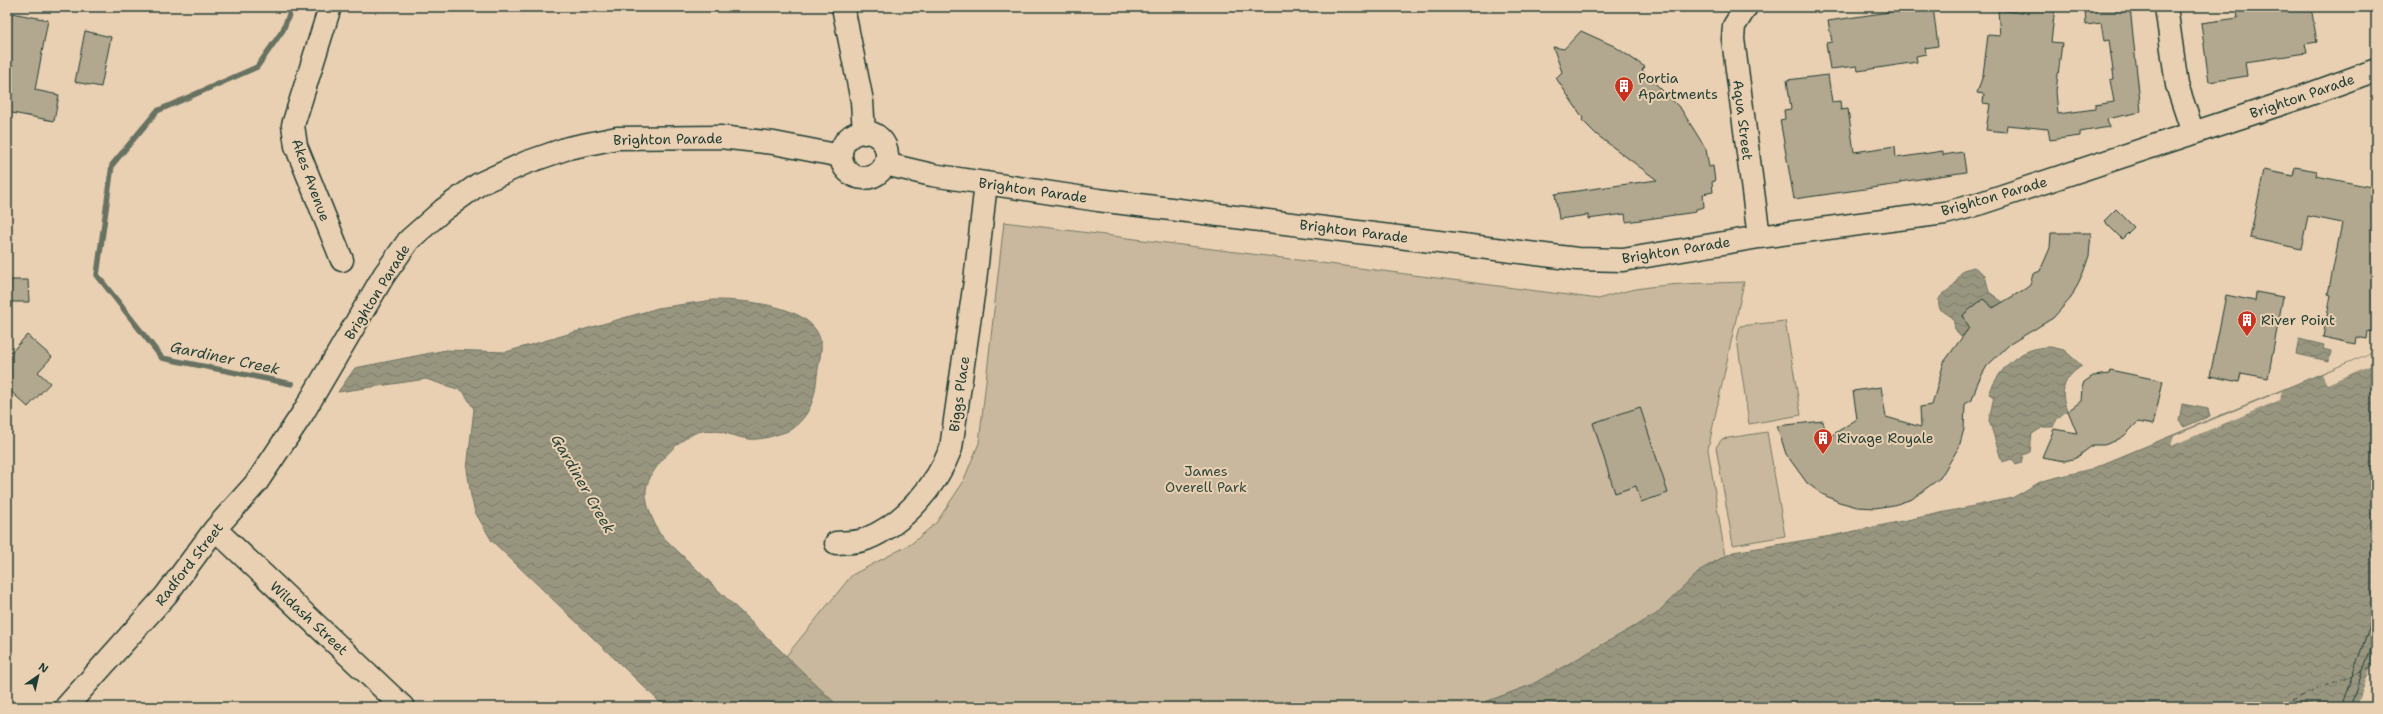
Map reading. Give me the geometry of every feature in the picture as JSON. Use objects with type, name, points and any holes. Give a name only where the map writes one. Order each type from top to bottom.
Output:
[{"type":"street","name":"Akes Avenue","points":[[330,7],[293,125],[296,146],[342,260]]},
{"type":"street","points":[[843,7],[862,100],[864,133]]},
{"type":"street","name":"Aqua Street","points":[[1746,7],[1734,26],[1733,39],[1759,237]]},
{"type":"street","points":[[2166,7],[2177,85],[2193,133]]},
{"type":"street","name":"Brighton Parade","points":[[885,164],[932,175],[1098,200],[1577,259],[1623,260],[1759,237],[1945,213],[2302,97],[2376,70]]},
{"type":"street","points":[[857,133],[872,134],[882,141],[886,152],[885,164],[875,175],[860,178],[846,170],[841,156],[843,145],[848,139],[857,133]]},
{"type":"street","name":"Brighton Parade","points":[[303,413],[384,275],[410,240],[443,210],[479,184],[525,163],[568,148],[625,138],[720,138],[774,143],[841,156]]},
{"type":"street","name":"Biggs Place","points":[[836,543],[866,540],[897,521],[920,497],[944,468],[951,448],[975,281],[986,183]]},
{"type":"street","name":"Radford Street","points":[[66,707],[166,595],[215,529],[257,482],[303,413]]},
{"type":"street","name":"Wildash Street","points":[[215,529],[403,707]]},
{"type":"green space","name":"James Overell Park","points":[[1004,222],[1599,299],[1634,289],[1670,285],[1744,282],[1708,449],[1725,556],[1702,569],[1655,615],[1531,685],[1472,707],[839,707],[786,656],[852,575],[911,544],[936,523],[962,484],[979,443]]},
{"type":"green space","points":[[1785,321],[1801,415],[1749,424],[1737,339],[1740,326]]},
{"type":"green space","points":[[1767,432],[1785,536],[1733,545],[1716,447],[1722,439]]},
{"type":"water","points":[[1974,267],[1985,275],[1989,292],[2004,303],[1993,308],[1983,299],[1963,315],[1969,328],[1961,337],[1955,329],[1953,318],[1940,309],[1939,301],[1942,295],[1954,284],[1963,270]]},
{"type":"water","points":[[713,300],[741,301],[776,307],[792,312],[806,320],[816,330],[821,347],[815,391],[811,405],[799,423],[791,429],[764,438],[743,438],[708,430],[694,434],[685,439],[659,463],[648,482],[646,496],[648,507],[659,533],[839,707],[665,707],[492,541],[475,512],[471,496],[467,469],[474,409],[463,391],[426,379],[338,392],[355,368],[446,350],[506,352],[658,308]]},
{"type":"water","points":[[2299,339],[2324,345],[2323,349],[2331,351],[2329,361],[2296,354]]},
{"type":"water","points":[[2051,347],[2064,350],[2082,366],[2067,379],[2063,390],[2067,410],[2057,419],[2053,427],[2043,427],[2032,434],[2030,452],[2023,455],[2021,463],[2016,465],[2012,459],[2002,462],[1989,420],[1994,396],[1989,394],[1993,384],[2012,360],[2030,350]]},
{"type":"water","points":[[2376,351],[2376,707],[1472,707],[1531,685],[1655,615],[1702,569],[1733,552],[1831,536],[2012,498],[2042,481],[2091,469]]},
{"type":"water","points":[[2182,404],[2208,409],[2210,416],[2184,427],[2179,421]]},
{"type":"pier","points":[[2376,351],[2376,363],[2327,384],[2322,374]]},
{"type":"pier","points":[[2282,391],[2280,400],[2171,446],[2174,436]]},
{"type":"pier","points":[[2376,652],[2376,707],[2357,707]]},
{"type":"building","points":[[1923,7],[1933,7],[1938,46],[1925,48],[1926,54],[1916,56],[1917,62],[1858,71],[1857,66],[1830,69],[1826,43],[1832,42],[1828,21]]},
{"type":"building","points":[[2023,7],[2055,7],[2051,42],[2062,43],[2056,91],[2058,114],[2095,109],[2095,105],[2114,102],[2110,80],[2114,79],[2109,40],[2104,41],[2101,23],[2086,25],[2085,7],[2130,7],[2141,112],[2107,119],[2109,127],[2080,132],[2080,136],[2050,140],[2048,129],[2007,125],[2006,132],[1986,130],[1990,104],[1983,103],[1984,94],[1977,93],[1983,75],[1988,35],[2000,36],[1998,10],[2023,13]]},
{"type":"building","points":[[2236,7],[2311,7],[2317,42],[2305,44],[2307,53],[2245,62],[2247,76],[2209,82],[2201,23],[2238,18]]},
{"type":"building","points":[[12,13],[48,20],[35,90],[59,95],[54,121],[7,112],[7,37]]},
{"type":"building","points":[[85,31],[111,37],[101,87],[75,82]]},
{"type":"building","name":"Portia Apartments","points":[[1581,31],[1614,46],[1645,67],[1642,70],[1681,109],[1706,149],[1709,167],[1713,166],[1715,181],[1712,182],[1713,192],[1703,194],[1704,207],[1696,209],[1696,212],[1626,222],[1625,214],[1588,219],[1588,215],[1559,219],[1555,194],[1657,180],[1597,135],[1582,120],[1583,118],[1556,78],[1562,72],[1553,47],[1564,49]]},
{"type":"building","points":[[1828,75],[1832,102],[1840,101],[1841,110],[1848,109],[1854,152],[1895,146],[1896,158],[1943,151],[1943,155],[1963,152],[1966,172],[1900,182],[1900,184],[1794,199],[1780,120],[1785,119],[1784,110],[1791,109],[1787,80]]},
{"type":"building","points":[[2295,167],[2317,171],[2316,176],[2376,188],[2376,332],[2368,331],[2367,339],[2356,337],[2355,344],[2323,337],[2331,295],[2328,294],[2342,223],[2308,216],[2301,249],[2250,238],[2264,170],[2293,176]]},
{"type":"building","points":[[2116,209],[2134,227],[2122,239],[2104,221]]},
{"type":"building","points":[[2051,233],[2091,233],[2089,256],[2083,273],[2071,298],[2053,318],[2010,344],[1987,366],[1978,382],[1972,400],[1965,404],[1964,429],[1959,447],[1940,478],[1912,499],[1894,505],[1875,508],[1857,507],[1839,502],[1822,494],[1807,483],[1786,454],[1777,426],[1823,421],[1826,439],[1857,419],[1853,391],[1881,387],[1886,417],[1921,427],[1920,407],[1932,405],[1944,362],[1969,328],[1963,315],[1983,299],[1993,308],[2030,285],[2033,274],[2040,271],[2050,248]]},
{"type":"building","points":[[7,280],[28,280],[29,302],[7,302]]},
{"type":"building","name":"River Point","points":[[2256,292],[2283,297],[2268,378],[2241,373],[2239,382],[2210,376],[2226,295],[2255,301]]},
{"type":"building","points":[[27,335],[52,357],[38,372],[50,383],[28,407],[7,388],[7,357]]},
{"type":"building","points":[[2110,370],[2163,381],[2153,425],[2138,422],[2124,436],[2104,445],[2093,445],[2076,458],[2065,461],[2042,457],[2054,429],[2077,433],[2068,411],[2081,401],[2084,382],[2093,376],[2109,374]]},
{"type":"building","points":[[1640,407],[1668,493],[1641,502],[1636,486],[1615,493],[1593,423]]},
{"type":"waterway","name":"Gardiner Creek","points":[[292,7],[283,30],[257,67],[157,111],[112,165],[97,275],[162,358],[292,384]]},
{"type":"ferry route","points":[[2275,707],[2376,665]]},
{"type":"tram line","points":[[2341,707],[2376,608]]},
{"type":"tram line","points":[[2350,707],[2376,634]]},
{"type":"place","name":"Portia Apartments","points":[[1624,103]]},
{"type":"place","name":"River Point","points":[[2247,337]]},
{"type":"place","name":"Rivage Royale","points":[[1823,455]]}]
